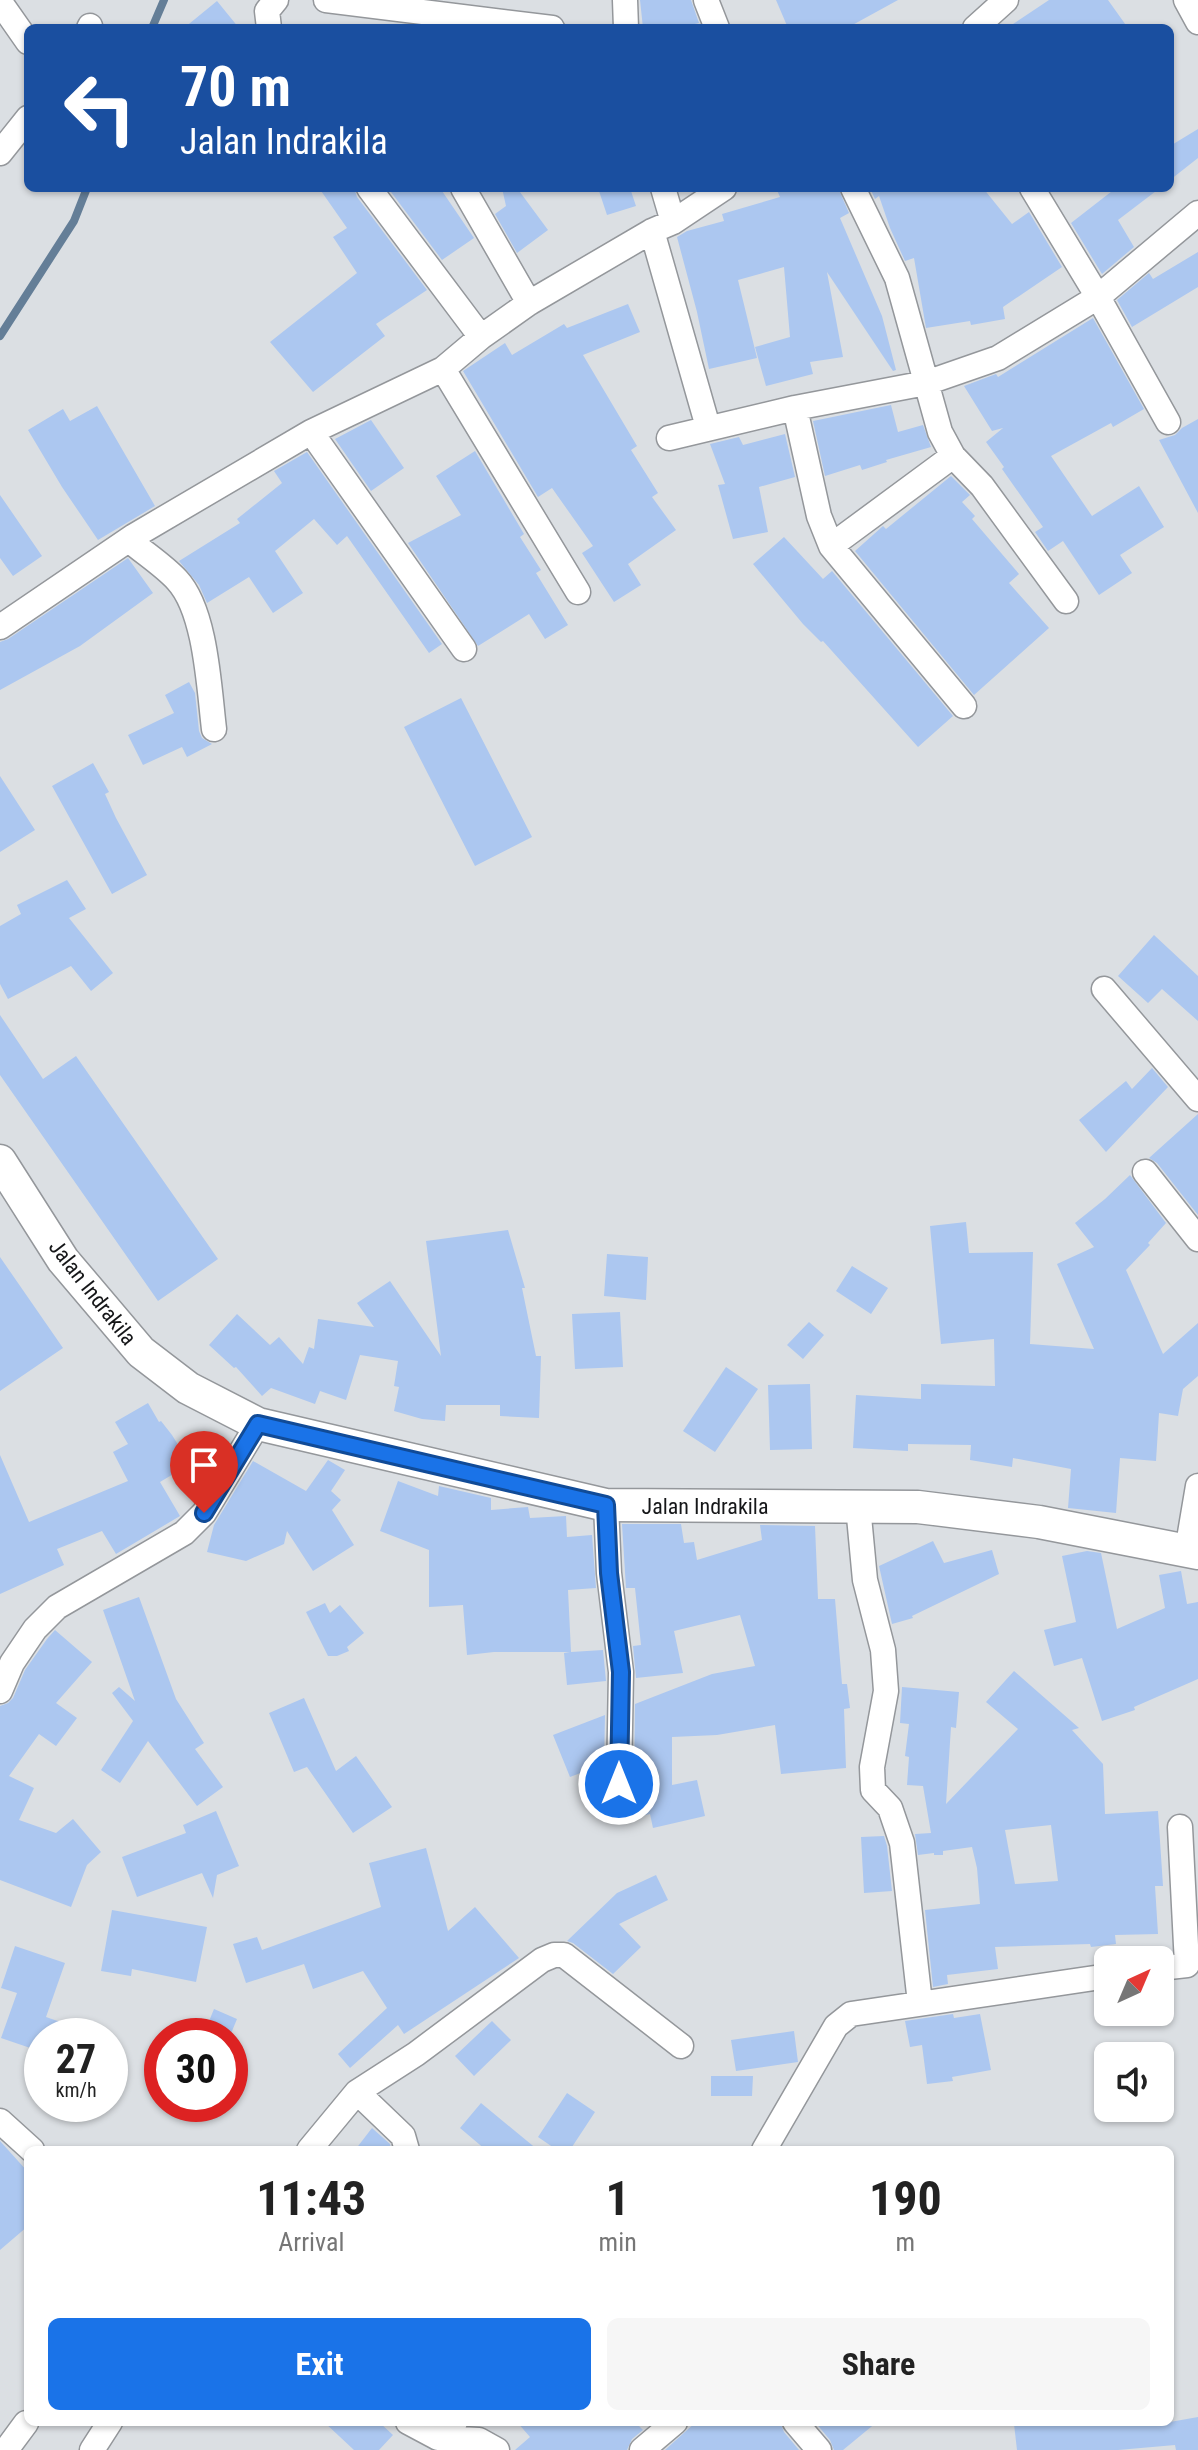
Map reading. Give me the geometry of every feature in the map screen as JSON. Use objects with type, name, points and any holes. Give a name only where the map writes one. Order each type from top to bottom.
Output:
[{"type":"street","points":[[269,24],[267,11],[276,0]]},
{"type":"street","points":[[326,0],[520,24]]},
{"type":"street","points":[[625,0],[626,24]]},
{"type":"street","points":[[706,0],[715,24]]},
{"type":"street","points":[[979,24],[1006,0]]},
{"type":"street","points":[[1186,0],[1198,22]]},
{"type":"street","points":[[0,2],[24,36]]},
{"type":"street","points":[[0,153],[24,123]]},
{"type":"street","points":[[372,192],[481,337]]},
{"type":"street","points":[[465,192],[529,303]]},
{"type":"street","points":[[663,192],[662,226],[708,427]]},
{"type":"street","points":[[0,627],[129,540],[311,432],[443,369],[529,303],[717,192]]},
{"type":"street","points":[[855,192],[897,278],[940,432],[953,456],[982,486],[1066,601]]},
{"type":"street","points":[[1034,192],[1168,422]]},
{"type":"street","points":[[669,438],[795,408],[926,383],[998,358],[1098,297],[1198,213]]},
{"type":"street","points":[[443,369],[578,592]]},
{"type":"street","points":[[795,408],[819,516],[831,546],[964,706]]},
{"type":"street","points":[[311,432],[464,649]]},
{"type":"street","points":[[831,546],[953,456]]},
{"type":"street","points":[[129,540],[179,581],[188,599],[209,672],[214,729]]},
{"type":"street","points":[[1104,989],[1198,1099]]},
{"type":"street","name":"Jalan Indrakila","points":[[0,1161],[63,1260],[141,1352],[188,1388],[258,1424],[606,1505],[918,1507],[1039,1522],[1192,1552]]},
{"type":"street","points":[[1145,1172],[1198,1239]]},
{"type":"street","points":[[0,1691],[12,1663],[35,1629],[57,1607],[184,1533],[204,1513],[258,1424]]},
{"type":"street","points":[[1192,1552],[1198,1486]]},
{"type":"street","points":[[606,1505],[609,1573],[621,1672],[619,1784],[616,1794]]},
{"type":"street","points":[[858,1506],[865,1580],[883,1650],[886,1691],[872,1767],[873,1790],[890,1808],[902,1843],[920,2003]]},
{"type":"street","points":[[1174,1966],[1187,1965],[1180,1827],[1198,1845]]},
{"type":"street","points":[[312,2146],[357,2092],[416,2054],[542,1960],[554,1955],[564,1955],[681,2046]]},
{"type":"street","points":[[766,2146],[836,2026],[851,2014],[1094,1978]]},
{"type":"street","points":[[357,2092],[403,2136],[406,2146]]},
{"type":"street","points":[[0,2121],[28,2146]]},
{"type":"street","points":[[6,2450],[24,2426]]},
{"type":"street","points":[[92,2450],[107,2426]]},
{"type":"street","points":[[642,2450],[670,2426]]},
{"type":"street","points":[[798,2426],[819,2450]]},
{"type":"street","points":[[446,2430],[479,2440],[497,2450]]},
{"type":"building","points":[[640,0],[691,0],[699,23],[695,24],[643,24]]},
{"type":"building","points":[[776,0],[898,0],[854,24],[786,24]]},
{"type":"building","points":[[1049,0],[1108,0],[1125,24],[1013,24]]},
{"type":"building","points":[[217,1],[236,24],[189,24]]},
{"type":"building","points":[[1198,129],[1198,158],[1174,177],[1174,144]]},
{"type":"building","points":[[322,192],[355,192],[427,290],[376,324],[385,336],[313,392],[270,342],[357,273],[333,237],[347,228]]},
{"type":"building","points":[[391,192],[443,192],[474,238],[442,260]]},
{"type":"building","points":[[503,192],[520,192],[548,230],[517,253],[495,214],[506,206]]},
{"type":"building","points":[[599,192],[631,192],[636,206],[607,215]]},
{"type":"building","points":[[778,192],[840,192],[849,213],[840,218],[882,316],[896,370],[893,371],[827,272],[843,357],[810,362],[813,374],[766,386],[755,347],[790,337],[784,267],[738,280],[757,358],[709,369],[677,237],[687,231],[724,221],[722,214],[780,197]]},
{"type":"building","points":[[872,192],[986,192],[1012,224],[1029,212],[1062,267],[1003,307],[1005,319],[926,328],[914,258],[905,261],[879,196],[875,199]]},
{"type":"building","points":[[1111,192],[1155,192],[1118,220],[1134,247],[1102,274],[1071,223]]},
{"type":"building","points":[[1198,252],[1198,287],[1132,327],[1117,300],[1149,273],[1153,279]]},
{"type":"building","points":[[628,304],[640,332],[583,355],[637,446],[631,450],[658,493],[652,497],[676,530],[628,564],[641,585],[614,602],[582,553],[593,546],[552,488],[538,497],[463,371],[505,343],[512,355],[564,324],[567,328]]},
{"type":"building","points":[[1093,318],[1144,409],[1051,456],[1092,516],[1139,486],[1164,527],[1120,555],[1132,573],[1099,595],[1063,541],[1048,551],[1035,532],[1043,527],[986,442],[1003,428],[992,431],[964,386],[996,374],[998,377]]},
{"type":"building","points":[[891,405],[898,432],[923,425],[931,447],[862,470],[860,465],[825,476],[813,421]]},
{"type":"building","points":[[97,406],[155,506],[98,540],[28,430],[63,409],[70,421]]},
{"type":"building","points":[[1198,419],[1198,513],[1159,440],[1175,435]]},
{"type":"building","points":[[371,420],[404,468],[371,491],[335,439]]},
{"type":"building","points":[[785,434],[795,477],[759,487],[768,532],[733,539],[718,485],[725,484],[710,444],[739,437],[743,445]]},
{"type":"building","points":[[475,451],[524,534],[520,537],[541,570],[536,573],[568,625],[545,639],[529,614],[478,646],[408,543],[461,515],[436,476]]},
{"type":"building","points":[[307,452],[442,644],[429,653],[347,536],[337,545],[314,519],[275,551],[303,593],[273,613],[249,577],[207,603],[199,585],[179,561],[240,523],[237,519],[282,483],[274,471]]},
{"type":"building","points":[[951,476],[970,495],[962,502],[975,516],[972,519],[1019,574],[1009,583],[1049,628],[974,695],[855,551],[883,526],[886,529]]},
{"type":"building","points":[[0,495],[42,556],[13,576],[0,558]]},
{"type":"building","points":[[784,537],[823,579],[832,571],[953,716],[918,747],[823,641],[803,624],[753,564]]},
{"type":"building","points":[[128,558],[153,593],[80,646],[0,690],[0,642]]},
{"type":"building","points":[[189,682],[195,693],[199,731],[202,738],[212,744],[187,757],[182,747],[143,765],[128,735],[174,713],[165,695]]},
{"type":"building","points":[[461,698],[532,837],[475,866],[404,727]]},
{"type":"building","points":[[93,763],[109,792],[105,794],[116,818],[147,875],[112,894],[52,786]]},
{"type":"building","points":[[0,776],[35,830],[0,852]]},
{"type":"building","points":[[67,880],[86,909],[69,918],[113,973],[91,991],[71,966],[8,999],[0,984],[0,926],[21,914],[17,905]]},
{"type":"building","points":[[1154,935],[1198,976],[1198,1021],[1162,989],[1148,1003],[1118,976]]},
{"type":"building","points":[[0,1015],[43,1079],[76,1056],[218,1259],[158,1301],[0,1075]]},
{"type":"building","points":[[1152,1068],[1168,1087],[1106,1152],[1079,1120],[1126,1081],[1132,1089]]},
{"type":"building","points":[[1198,1114],[1198,1215],[1157,1163],[1149,1158]]},
{"type":"building","points":[[1130,1175],[1166,1223],[1126,1270],[1163,1354],[1198,1323],[1198,1376],[1183,1389],[1178,1416],[1159,1413],[1156,1461],[1120,1458],[1116,1513],[1068,1508],[1071,1469],[1013,1458],[1012,1467],[970,1460],[971,1445],[908,1444],[908,1451],[853,1448],[856,1395],[921,1399],[921,1384],[995,1386],[994,1339],[941,1344],[930,1226],[966,1222],[969,1253],[1033,1252],[1030,1344],[1094,1349],[1057,1264],[1094,1247],[1075,1223]]},
{"type":"building","points":[[508,1230],[525,1288],[522,1288],[536,1356],[541,1356],[539,1418],[500,1416],[500,1405],[446,1405],[445,1421],[422,1419],[394,1411],[399,1387],[394,1386],[398,1361],[360,1355],[346,1400],[320,1391],[315,1404],[271,1388],[262,1396],[236,1367],[209,1345],[237,1314],[270,1345],[279,1337],[303,1364],[309,1347],[314,1349],[318,1319],[374,1327],[357,1303],[390,1281],[441,1356],[426,1241]]},
{"type":"building","points":[[607,1254],[648,1257],[646,1300],[604,1296]]},
{"type":"building","points":[[0,1257],[63,1348],[0,1391]]},
{"type":"building","points":[[852,1266],[888,1288],[871,1314],[836,1291]]},
{"type":"building","points":[[620,1312],[623,1367],[575,1369],[572,1314]]},
{"type":"building","points":[[809,1322],[824,1335],[803,1359],[787,1345]]},
{"type":"building","points":[[726,1367],[758,1389],[715,1452],[683,1431]]},
{"type":"building","points":[[810,1384],[812,1449],[770,1450],[768,1385]]},
{"type":"building","points":[[148,1403],[190,1464],[160,1482],[180,1516],[116,1554],[102,1531],[57,1549],[64,1565],[0,1594],[0,1455],[29,1522],[128,1481],[113,1452],[128,1444],[115,1422]]},
{"type":"building","points":[[328,1460],[345,1470],[331,1491],[341,1500],[332,1510],[354,1545],[313,1571],[287,1531],[284,1544],[246,1561],[207,1552],[214,1525],[253,1461],[306,1491]]},
{"type":"building","points":[[398,1481],[438,1496],[439,1486],[491,1498],[491,1510],[528,1507],[530,1518],[566,1516],[567,1537],[592,1535],[596,1588],[568,1590],[571,1652],[603,1650],[606,1681],[567,1685],[564,1653],[570,1652],[467,1655],[463,1605],[429,1607],[429,1550],[380,1531]]},
{"type":"building","points":[[622,1524],[681,1524],[684,1543],[694,1542],[697,1560],[762,1540],[760,1525],[815,1526],[818,1599],[835,1599],[842,1684],[847,1684],[850,1708],[844,1709],[846,1768],[781,1774],[775,1725],[717,1735],[672,1737],[672,1785],[697,1780],[705,1816],[653,1828],[650,1814],[636,1817],[631,1795],[634,1784],[635,1704],[712,1674],[755,1666],[740,1615],[674,1631],[683,1673],[636,1678],[633,1646],[641,1645],[635,1588],[626,1588]]},
{"type":"building","points":[[933,1541],[944,1563],[992,1550],[999,1574],[913,1618],[892,1624],[879,1566]]},
{"type":"building","points":[[1087,1551],[1101,1553],[1117,1629],[1165,1608],[1159,1575],[1181,1571],[1187,1604],[1198,1602],[1198,1679],[1134,1707],[1135,1710],[1102,1721],[1082,1658],[1054,1666],[1044,1630],[1076,1622],[1062,1556]]},
{"type":"building","points":[[139,1597],[176,1699],[204,1743],[195,1749],[223,1787],[197,1806],[148,1741],[120,1783],[101,1770],[133,1721],[112,1693],[119,1687],[135,1701],[103,1610]]},
{"type":"building","points":[[325,1603],[330,1613],[340,1605],[364,1633],[347,1647],[349,1651],[337,1656],[328,1656],[306,1612]]},
{"type":"building","points":[[55,1630],[92,1662],[56,1703],[77,1718],[56,1746],[39,1734],[9,1776],[34,1788],[19,1820],[56,1833],[73,1819],[101,1852],[87,1865],[71,1907],[0,1880],[0,1706],[13,1698],[25,1670]]},
{"type":"building","points":[[1014,1671],[1079,1728],[1072,1730],[1103,1764],[1105,1814],[1158,1811],[1163,1886],[1155,1886],[1158,1934],[1115,1935],[1116,1944],[1091,1947],[1090,1944],[995,1947],[998,1969],[947,1975],[948,1984],[933,1987],[925,1910],[980,1904],[977,1868],[972,1847],[943,1851],[943,1855],[918,1855],[915,1834],[931,1833],[923,1786],[907,1785],[909,1757],[905,1756],[909,1724],[900,1723],[902,1687],[959,1692],[956,1728],[951,1727],[946,1804],[1018,1729],[986,1702]],"holes":[[[1051,1825],[1058,1881],[1015,1884],[1005,1830]]]},
{"type":"building","points":[[304,1698],[336,1771],[356,1756],[392,1807],[353,1833],[307,1767],[294,1772],[269,1713]]},
{"type":"building","points":[[605,1715],[604,1764],[570,1777],[553,1735]]},
{"type":"building","points":[[216,1811],[239,1866],[217,1875],[213,1898],[202,1873],[137,1897],[122,1857],[186,1833],[183,1825]]},
{"type":"building","points":[[884,1836],[892,1891],[864,1893],[861,1837]]},
{"type":"building","points":[[426,1848],[448,1931],[475,1907],[519,1958],[404,2034],[398,2025],[350,2068],[338,2054],[387,2008],[363,1971],[313,1989],[304,1964],[246,1983],[233,1944],[257,1937],[262,1950],[381,1907],[369,1863]]},
{"type":"building","points":[[656,1875],[668,1900],[619,1924],[641,1947],[613,1974],[567,1941],[617,1893]]},
{"type":"building","points":[[112,1910],[207,1927],[196,1982],[132,1969],[131,1976],[101,1971]]},
{"type":"building","points":[[15,1946],[65,1963],[46,2017],[49,2018],[24,2018],[24,2046],[1,2038],[17,1993],[1,1988]]},
{"type":"building","points":[[214,2009],[235,2018],[210,2018]]},
{"type":"building","points":[[953,2014],[954,2018],[980,2014],[991,2070],[952,2077],[953,2081],[927,2084],[922,2045],[910,2047],[905,2021]]},
{"type":"building","points":[[492,2021],[511,2040],[474,2076],[455,2056]]},
{"type":"building","points":[[794,2031],[798,2062],[736,2071],[731,2040]]},
{"type":"building","points":[[711,2076],[753,2076],[752,2096],[711,2096]]},
{"type":"building","points":[[567,2093],[595,2112],[573,2146],[551,2146],[538,2137]]},
{"type":"building","points":[[481,2103],[533,2146],[481,2146],[460,2128]]},
{"type":"building","points":[[372,2128],[390,2146],[358,2146]]},
{"type":"building","points":[[0,2141],[24,2168],[24,2229],[0,2250]]},
{"type":"building","points":[[1198,2417],[1198,2450],[1176,2450],[1175,2445],[1118,2450],[1017,2450],[1014,2426],[1174,2426],[1174,2421]]},
{"type":"building","points":[[328,2426],[383,2426],[393,2435],[379,2450],[354,2450]]},
{"type":"building","points":[[520,2426],[639,2426],[643,2430],[632,2439],[627,2450],[515,2450],[530,2437]]},
{"type":"building","points":[[692,2426],[782,2426],[799,2450],[665,2450]]},
{"type":"building","points":[[818,2426],[872,2426],[843,2450],[834,2450]]},
{"type":"waterway","points":[[154,24],[164,0]]},
{"type":"waterway","points":[[0,336],[74,221],[85,192]]},
{"type":"route","points":[[204,1513],[258,1424],[606,1505],[609,1573],[621,1672],[619,1784]]}]
